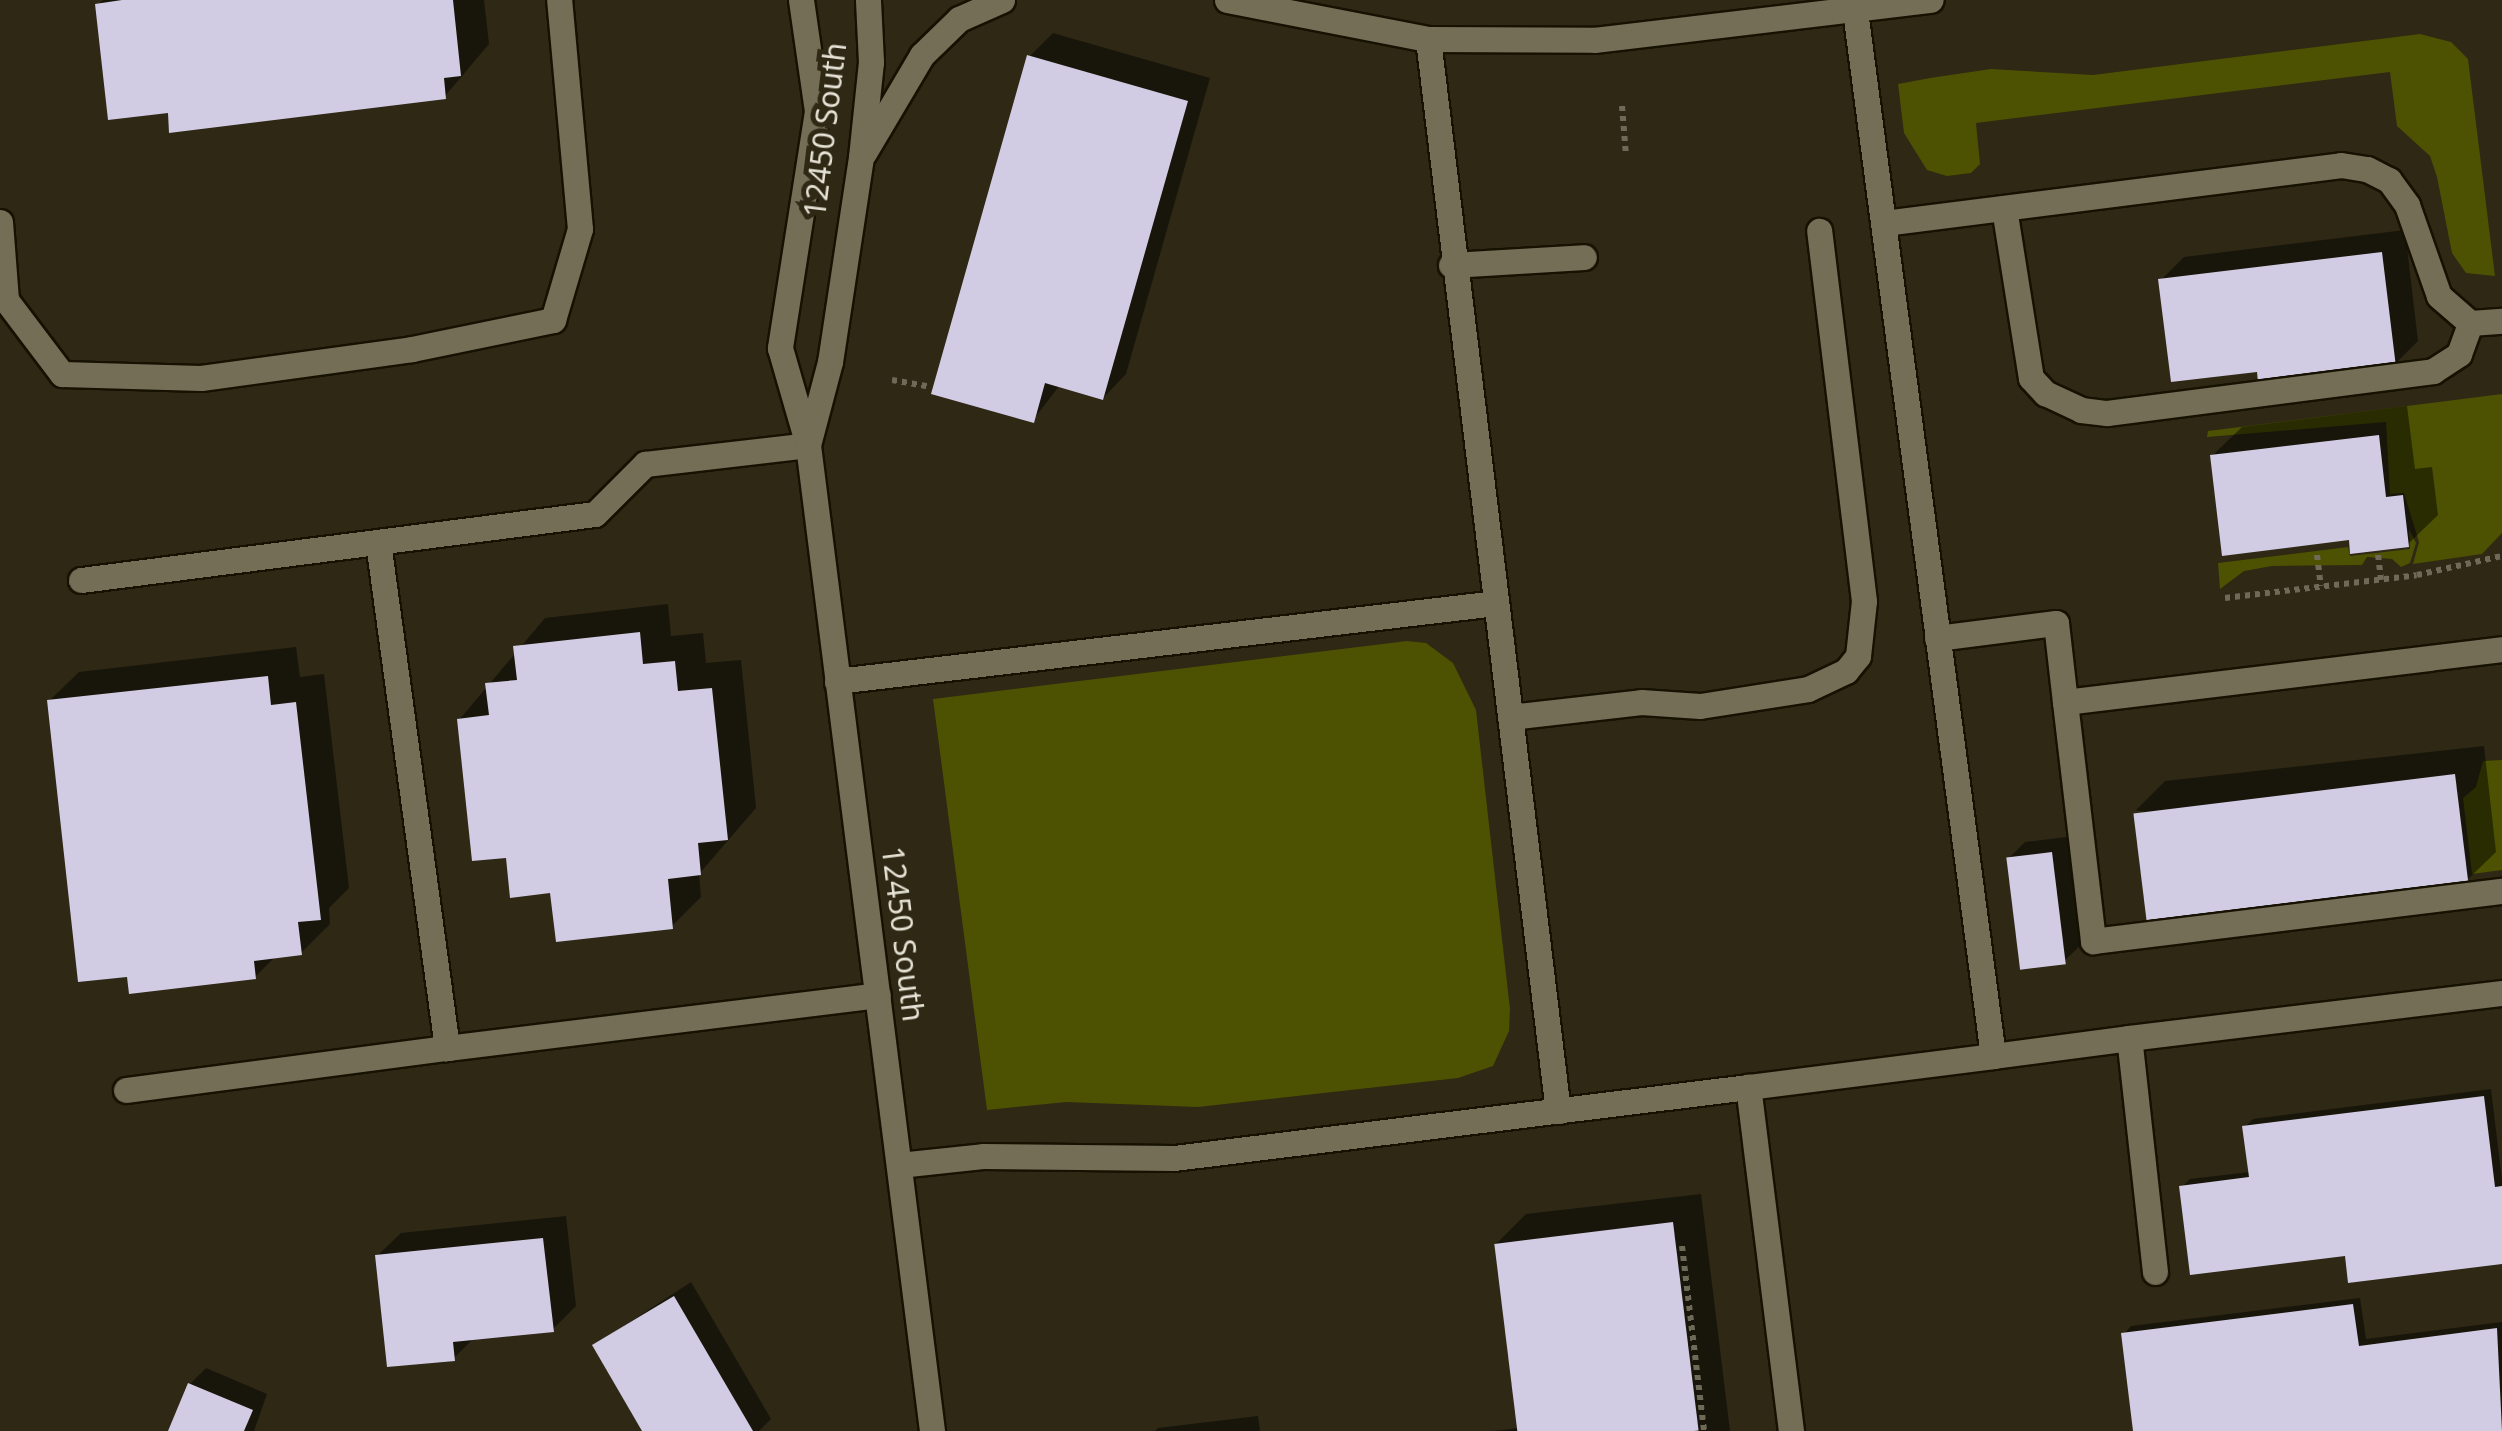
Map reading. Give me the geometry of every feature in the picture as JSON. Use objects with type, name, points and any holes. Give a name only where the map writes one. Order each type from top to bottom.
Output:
[{"type":"street","points":[[0,222],[6,300],[62,374],[200,378],[412,349],[552,320],[580,229],[559,0]]},
{"type":"street","name":"12450 South","points":[[801,0],[817,111],[780,348],[808,445],[932,1431]]},
{"type":"street","name":"12450 South","points":[[808,445],[830,362],[861,157],[871,62],[868,0]]},
{"type":"street","points":[[861,157],[922,55],[959,19],[1002,0]]},
{"type":"street","points":[[1227,0],[1428,40],[1594,40],[1931,0]]},
{"type":"street","points":[[1855,11],[1992,1056]]},
{"type":"street","points":[[1428,40],[1451,264],[1558,1111]]},
{"type":"street","points":[[1884,223],[2340,165],[2367,169],[2389,180],[2407,206],[2439,296],[2470,324],[2502,321]]},
{"type":"street","points":[[2004,208],[2031,378],[2045,393],[2081,410],[2107,413],[2410,376],[2448,365],[2470,324]]},
{"type":"street","points":[[1510,717],[1640,702],[1700,706],[1808,690],[1846,671],[1858,656],[1864,602],[1819,231]]},
{"type":"street","points":[[1451,264],[1584,257]]},
{"type":"street","points":[[82,580],[595,514],[645,464],[808,445]]},
{"type":"street","points":[[378,542],[446,1048]]},
{"type":"street","points":[[837,682],[1496,604]]},
{"type":"street","points":[[1937,638],[2056,624],[2092,941],[2502,891]]},
{"type":"street","points":[[2065,702],[2502,649]]},
{"type":"street","points":[[898,1165],[983,1156],[1174,1158],[2502,993]]},
{"type":"street","points":[[126,1090],[878,995]]},
{"type":"street","points":[[2129,1038],[2155,1272]]},
{"type":"street","points":[[1748,1088],[1790,1431]]},
{"type":"path","points":[[1622,106],[1626,156]]},
{"type":"path","points":[[892,380],[927,386]]},
{"type":"path","points":[[2317,555],[2321,586]]},
{"type":"path","points":[[2378,555],[2380,580]]},
{"type":"path","points":[[2225,598],[2380,580],[2502,556]]},
{"type":"path","points":[[1682,1246],[1704,1431]]},
{"type":"shaded area","points":[[2420,34],[2451,42],[2468,59],[2495,276],[2466,273],[2452,253],[2430,156],[2397,126],[2390,72],[1976,123],[1980,164],[1971,173],[1947,176],[1927,170],[1904,133],[1898,84],[1991,69],[2093,75]]},
{"type":"shaded area","points":[[2502,394],[2502,533],[2482,554],[2413,564],[2419,542],[2404,493],[2390,494],[2386,422],[2207,437],[2208,431]]},
{"type":"shaded area","points":[[2409,529],[2416,543],[2410,563],[2401,567],[2392,559],[2367,557],[2362,565],[2272,566],[2244,571],[2220,589],[2218,563],[2348,547],[2350,556],[2410,549]]},
{"type":"shaded area","points":[[1407,641],[1426,643],[1453,663],[1476,710],[1510,1009],[1509,1031],[1493,1066],[1458,1078],[1198,1107],[1066,1102],[987,1110],[933,699]]},
{"type":"shaded area","points":[[2502,760],[2502,870],[2472,874],[2463,798],[2476,787],[2483,761]]},
{"type":"building","points":[[122,0],[453,0],[461,76],[444,78],[446,99],[169,133],[168,113],[108,120],[95,4]]},
{"type":"building","points":[[1027,55],[1188,101],[1103,400],[1045,383],[1034,423],[931,394]]},
{"type":"building","points":[[2382,252],[2396,367],[2258,383],[2257,372],[2171,382],[2158,279]]},
{"type":"building","points":[[2379,435],[2386,497],[2403,495],[2409,547],[2350,554],[2349,540],[2222,556],[2210,455]]},
{"type":"building","points":[[640,632],[643,664],[675,661],[678,691],[712,688],[728,840],[698,843],[701,875],[668,879],[673,929],[556,942],[550,893],[510,898],[506,858],[472,861],[457,719],[489,715],[485,683],[517,680],[513,646]]},
{"type":"building","points":[[268,676],[271,705],[296,702],[321,920],[298,922],[302,955],[254,961],[256,979],[129,994],[127,977],[78,982],[47,700]]},
{"type":"building","points":[[2455,774],[2468,883],[2147,923],[2133,813]]},
{"type":"building","points":[[2052,852],[2066,964],[2020,970],[2006,858]]},
{"type":"building","points":[[2484,1096],[2495,1187],[2502,1186],[2502,1264],[2348,1283],[2345,1256],[2190,1275],[2179,1186],[2249,1177],[2242,1126]]},
{"type":"building","points":[[1673,1222],[1699,1430],[1517,1431],[1494,1244]]},
{"type":"building","points":[[543,1238],[554,1332],[453,1342],[455,1361],[387,1367],[375,1255]]},
{"type":"building","points":[[674,1296],[753,1431],[642,1431],[592,1345]]},
{"type":"building","points":[[2353,1304],[2359,1346],[2497,1328],[2502,1431],[2133,1431],[2121,1333]]},
{"type":"building","points":[[188,1383],[253,1410],[244,1431],[168,1431]]}]
